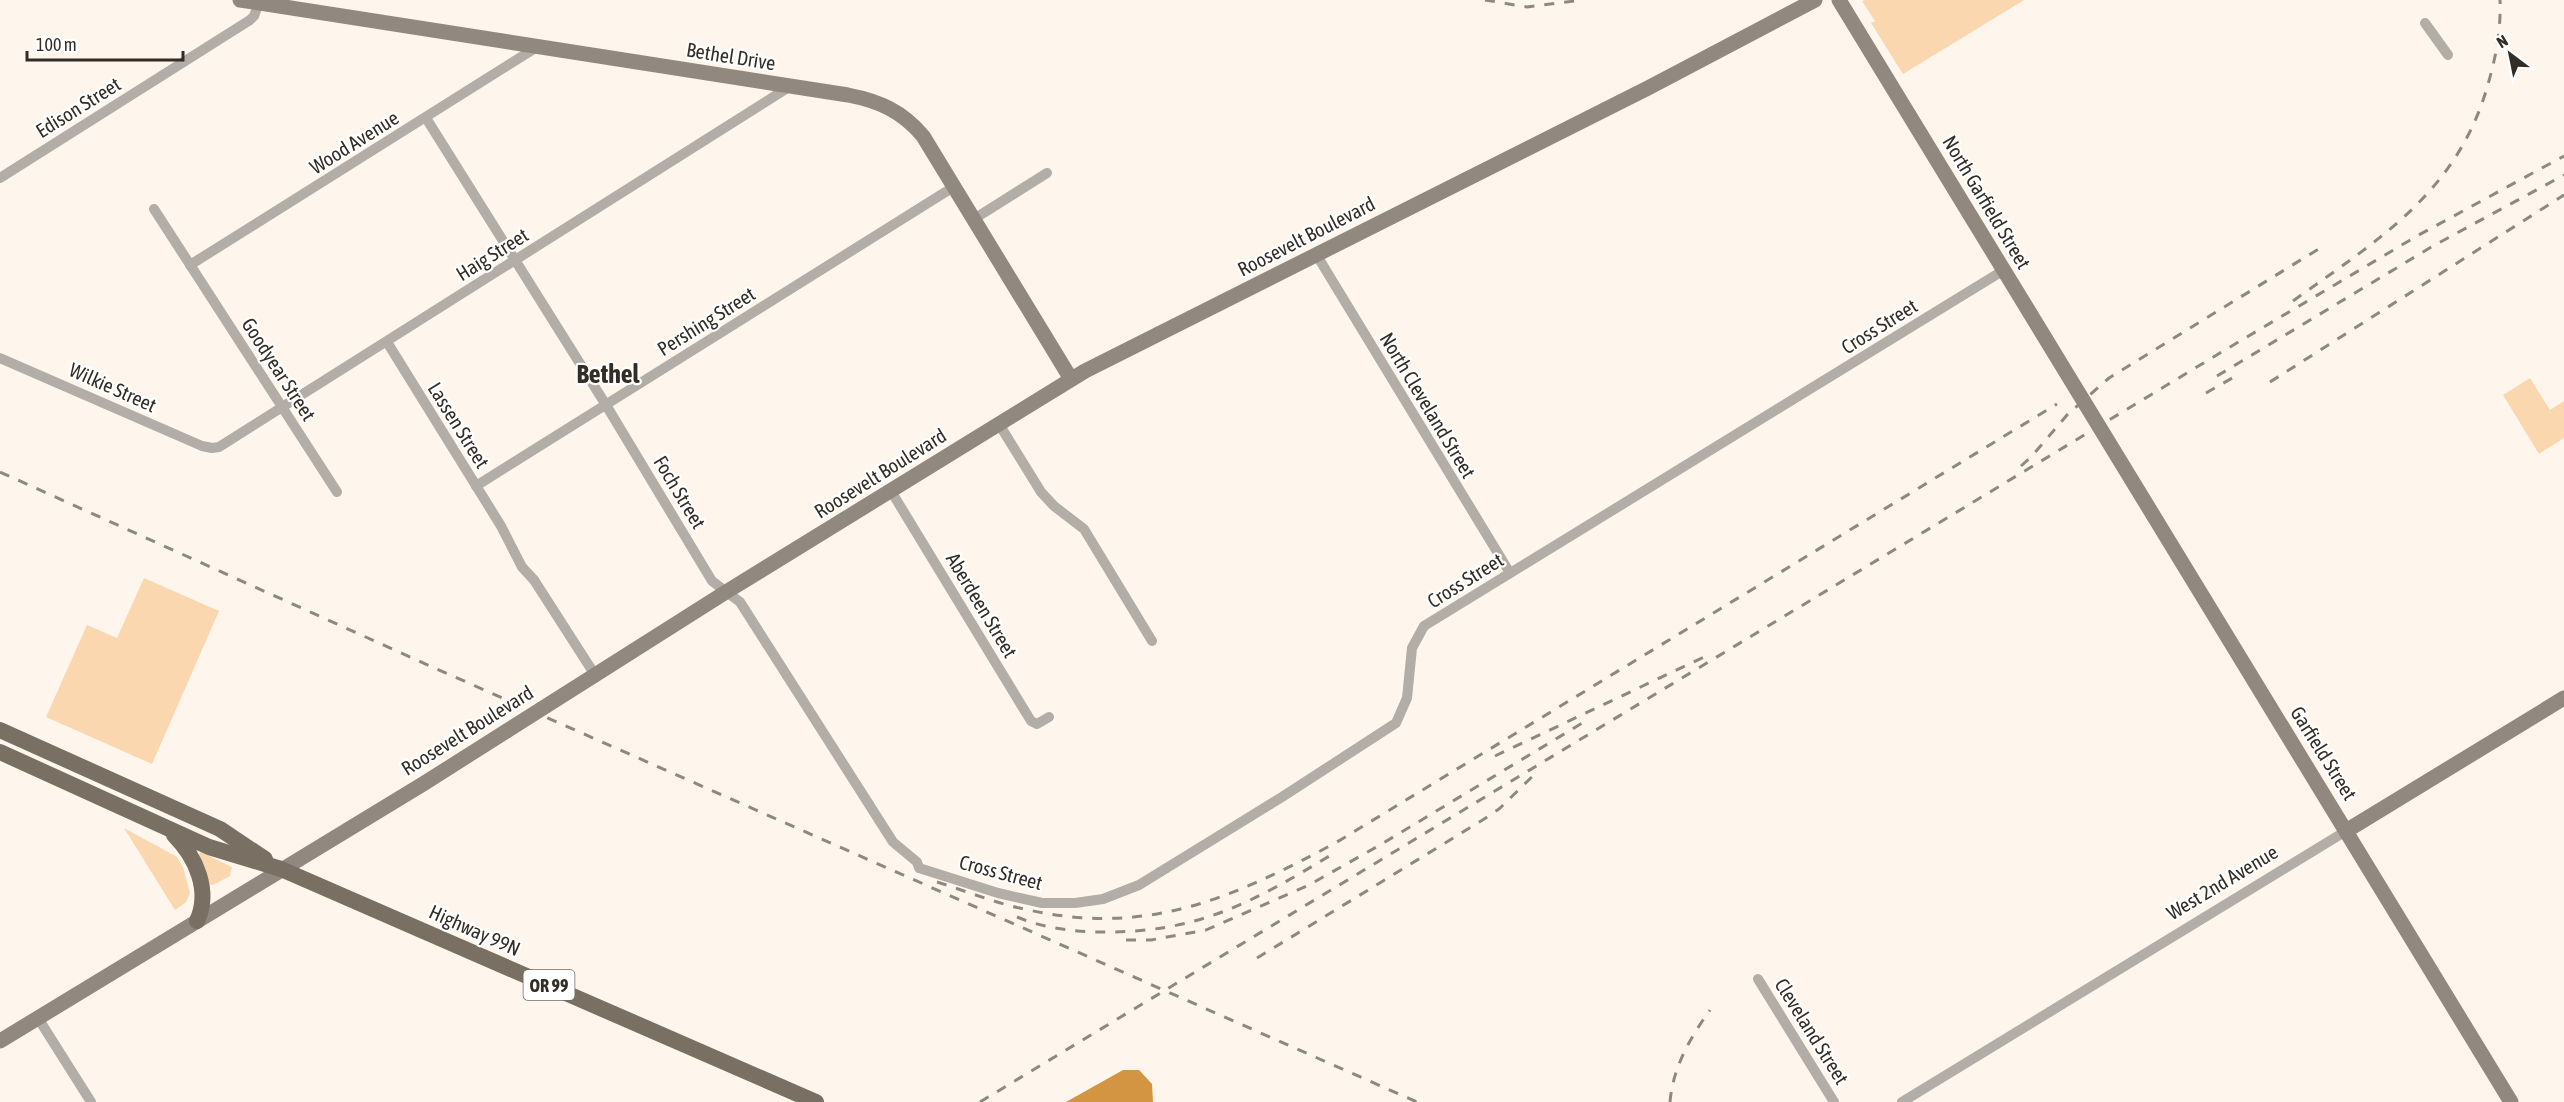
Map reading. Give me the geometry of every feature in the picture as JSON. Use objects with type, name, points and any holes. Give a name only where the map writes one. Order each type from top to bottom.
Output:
[{"type":"main road","name":"Highway 99N","points":[[0,730],[220,829],[281,869]]},
{"type":"main road","name":"Highway 99N","points":[[0,752],[209,848],[281,869],[816,1102]]},
{"type":"main road","points":[[167,828],[187,848],[194,861],[204,896],[203,908],[197,921]]},
{"type":"street","name":"Bethel Drive","points":[[240,0],[867,99],[895,110],[923,136],[1071,379]]},
{"type":"street","name":"Roosevelt Boulevard","points":[[0,1041],[423,784],[726,592],[1071,379],[1648,88],[1815,0]]},
{"type":"street","name":"North Garfield Street","points":[[1839,0],[2098,427]]},
{"type":"street","name":"Edison Street","points":[[0,178],[250,20],[257,11],[259,3]]},
{"type":"street","points":[[2425,23],[2448,55]]},
{"type":"street","name":"Wood Avenue","points":[[190,265],[537,47]]},
{"type":"street","name":"Haig Street","points":[[212,448],[224,444],[789,87]]},
{"type":"street","name":"Foch Street","points":[[426,118],[606,405],[712,581],[740,602],[892,842],[917,862],[919,868]]},
{"type":"street","points":[[974,219],[1047,173]]},
{"type":"street","name":"Pershing Street","points":[[476,486],[955,186]]},
{"type":"street","name":"Goodyear Street","points":[[154,209],[337,492]]},
{"type":"street","name":"North Cleveland Street","points":[[1316,254],[1510,573]]},
{"type":"street","name":"Cross Street","points":[[919,868],[998,893],[1042,903],[1075,903],[1103,899],[1139,885],[1273,803],[1396,723],[1407,698],[1412,648],[1424,626],[2004,270]]},
{"type":"street","name":"Lassen Street","points":[[387,342],[501,526],[522,567],[534,580],[595,675]]},
{"type":"street","name":"Wilkie Street","points":[[0,358],[212,448]]},
{"type":"street","points":[[999,424],[1041,492],[1054,506],[1084,530],[1152,641]]},
{"type":"street","name":"Garfield Street","points":[[2098,427],[2511,1102]]},
{"type":"street","name":"Aberdeen Street","points":[[891,491],[1031,721],[1037,724],[1049,717]]},
{"type":"street","name":"West 2nd Avenue","points":[[1902,1102],[2564,698]]},
{"type":"street","name":"Cleveland Street","points":[[1758,979],[1834,1102]]},
{"type":"street","points":[[38,1018],[91,1102]]},
{"type":"shaded area","points":[[2024,0],[1903,74],[1871,23],[1875,21],[1862,1]]},
{"type":"shaded area","points":[[2530,378],[2550,410],[2564,401],[2564,438],[2539,454],[2503,395]]},
{"type":"shaded area","points":[[144,578],[219,611],[152,764],[46,717],[87,625],[117,638]]},
{"type":"shaded area","points":[[124,828],[177,857],[183,867],[190,893],[186,902],[175,910]]},
{"type":"shaded area","points":[[201,852],[232,867],[230,876],[213,885],[208,884],[198,855]]},
{"type":"shaded area","points":[[1123,1070],[1139,1070],[1152,1084],[1153,1102],[1066,1102]]},
{"type":"railway","points":[[1485,0],[1527,7],[1583,0]]},
{"type":"railway","points":[[2293,301],[2387,232],[2438,181],[2460,151],[2477,116],[2490,77],[2498,38],[2500,0]]},
{"type":"railway","points":[[980,1102],[2225,350],[2417,236],[2564,156]]},
{"type":"railway","points":[[2217,376],[2433,246],[2564,175]]},
{"type":"railway","points":[[2270,382],[2564,195]]},
{"type":"railway","points":[[2021,466],[2067,415],[2109,378],[2325,245]]},
{"type":"railway","points":[[2206,393],[2234,377]]},
{"type":"railway","points":[[937,882],[1024,909],[1068,916],[1110,918],[1149,915],[1224,896],[1337,842],[2057,404]]},
{"type":"railway","points":[[0,472],[430,666],[1417,1102]]},
{"type":"railway","points":[[1495,756],[1704,657]]},
{"type":"railway","points":[[1126,940],[1151,940],[1206,930],[1309,885],[1380,845],[1589,719]]},
{"type":"railway","points":[[1257,958],[1481,821],[1499,809],[1538,771]]},
{"type":"railway","points":[[1017,917],[1048,927],[1081,931],[1137,931],[1169,927],[1225,911],[1252,899],[1336,852]]},
{"type":"railway","points":[[1670,1102],[1675,1077],[1684,1053],[1710,1010]]},
{"type":"district","name":"Bethel","points":[[608,374]]}]
